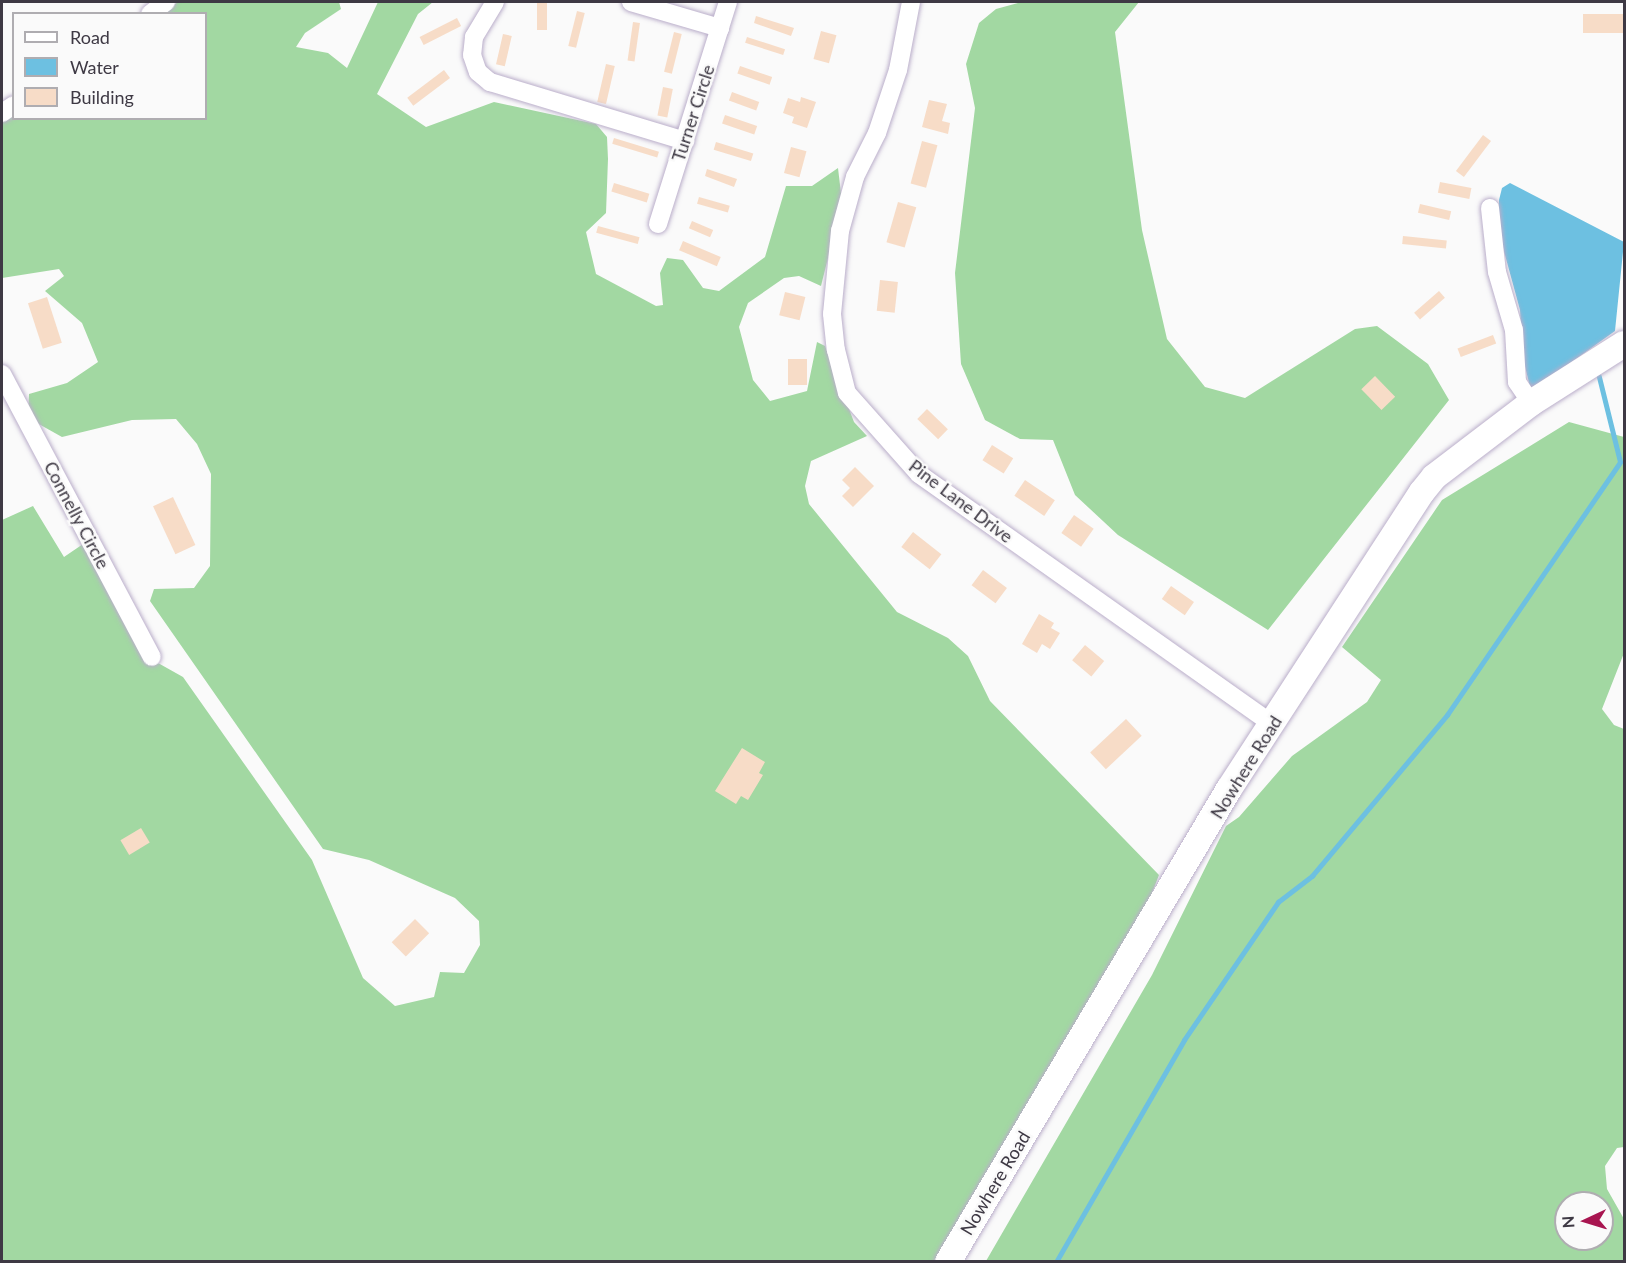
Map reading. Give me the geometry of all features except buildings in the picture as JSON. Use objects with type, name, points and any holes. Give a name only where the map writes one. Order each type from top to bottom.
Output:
[{"type":"street","points":[[153,12],[166,2]]},
{"type":"street","points":[[495,2],[474,37],[472,55],[478,72],[490,82],[685,141]]},
{"type":"street","points":[[631,2],[720,28]]},
{"type":"street","name":"Turner Circle","points":[[658,224],[728,2]]},
{"type":"street","name":"Pine Lane Drive","points":[[911,2],[898,70],[877,133],[855,177],[840,231],[832,314],[836,350],[848,393],[919,474],[1272,724]]},
{"type":"street","points":[[1490,208],[1497,273],[1514,330],[1517,382],[1531,403]]},
{"type":"street","name":"Nowhere Road","points":[[948,1262],[1152,925],[1229,789],[1422,492],[1434,477],[1531,403],[1624,344]]},
{"type":"street","name":"Connelly Circle","points":[[2,374],[152,657]]},
{"type":"green space","points":[[178,2],[339,2],[341,9],[305,33],[296,47],[328,53],[347,68],[378,2],[433,2],[418,14],[377,94],[426,127],[494,102],[596,124],[607,137],[608,159],[606,213],[586,232],[596,274],[656,306],[663,305],[660,273],[667,258],[683,260],[703,288],[719,291],[765,257],[786,186],[812,186],[838,168],[842,202],[821,286],[799,276],[784,278],[748,303],[739,327],[753,380],[770,401],[807,391],[817,342],[825,346],[854,422],[867,436],[811,461],[805,486],[809,504],[897,612],[948,638],[968,656],[990,701],[1159,875],[1133,942],[940,1261],[2,1262],[2,520],[33,506],[64,557],[86,542],[142,654],[183,677],[312,860],[363,978],[395,1006],[434,997],[440,972],[464,973],[480,945],[479,921],[455,898],[369,860],[323,849],[150,601],[154,589],[194,588],[210,566],[211,474],[197,444],[176,419],[132,420],[62,437],[28,418],[29,394],[67,383],[98,362],[82,323],[45,291],[64,276],[59,269],[2,278],[2,122],[12,115],[12,120],[207,120],[207,12],[164,12]]},
{"type":"green space","points":[[1022,2],[1139,2],[1115,32],[1142,230],[1167,339],[1205,387],[1245,398],[1355,329],[1377,326],[1428,364],[1449,400],[1268,630],[1118,535],[1075,495],[1053,440],[1020,439],[985,420],[961,364],[955,273],[975,108],[966,64],[979,23],[996,9]]},
{"type":"green space","points":[[1569,422],[1624,437],[1624,653],[1602,709],[1614,725],[1624,729],[1624,1147],[1617,1148],[1605,1166],[1608,1191],[1554,1191],[1554,1251],[1614,1251],[1614,1201],[1624,1219],[1624,1261],[986,1261],[1152,975],[1226,826],[1239,817],[1292,756],[1367,702],[1381,680],[1342,647],[1442,500]]},
{"type":"water","points":[[1510,183],[1624,242],[1615,331],[1531,391],[1523,358],[1520,310],[1499,233],[1499,200],[1502,188]]},
{"type":"waterway","points":[[1056,1262],[1184,1040],[1278,902],[1312,876],[1447,715],[1620,462],[1599,377]]}]
